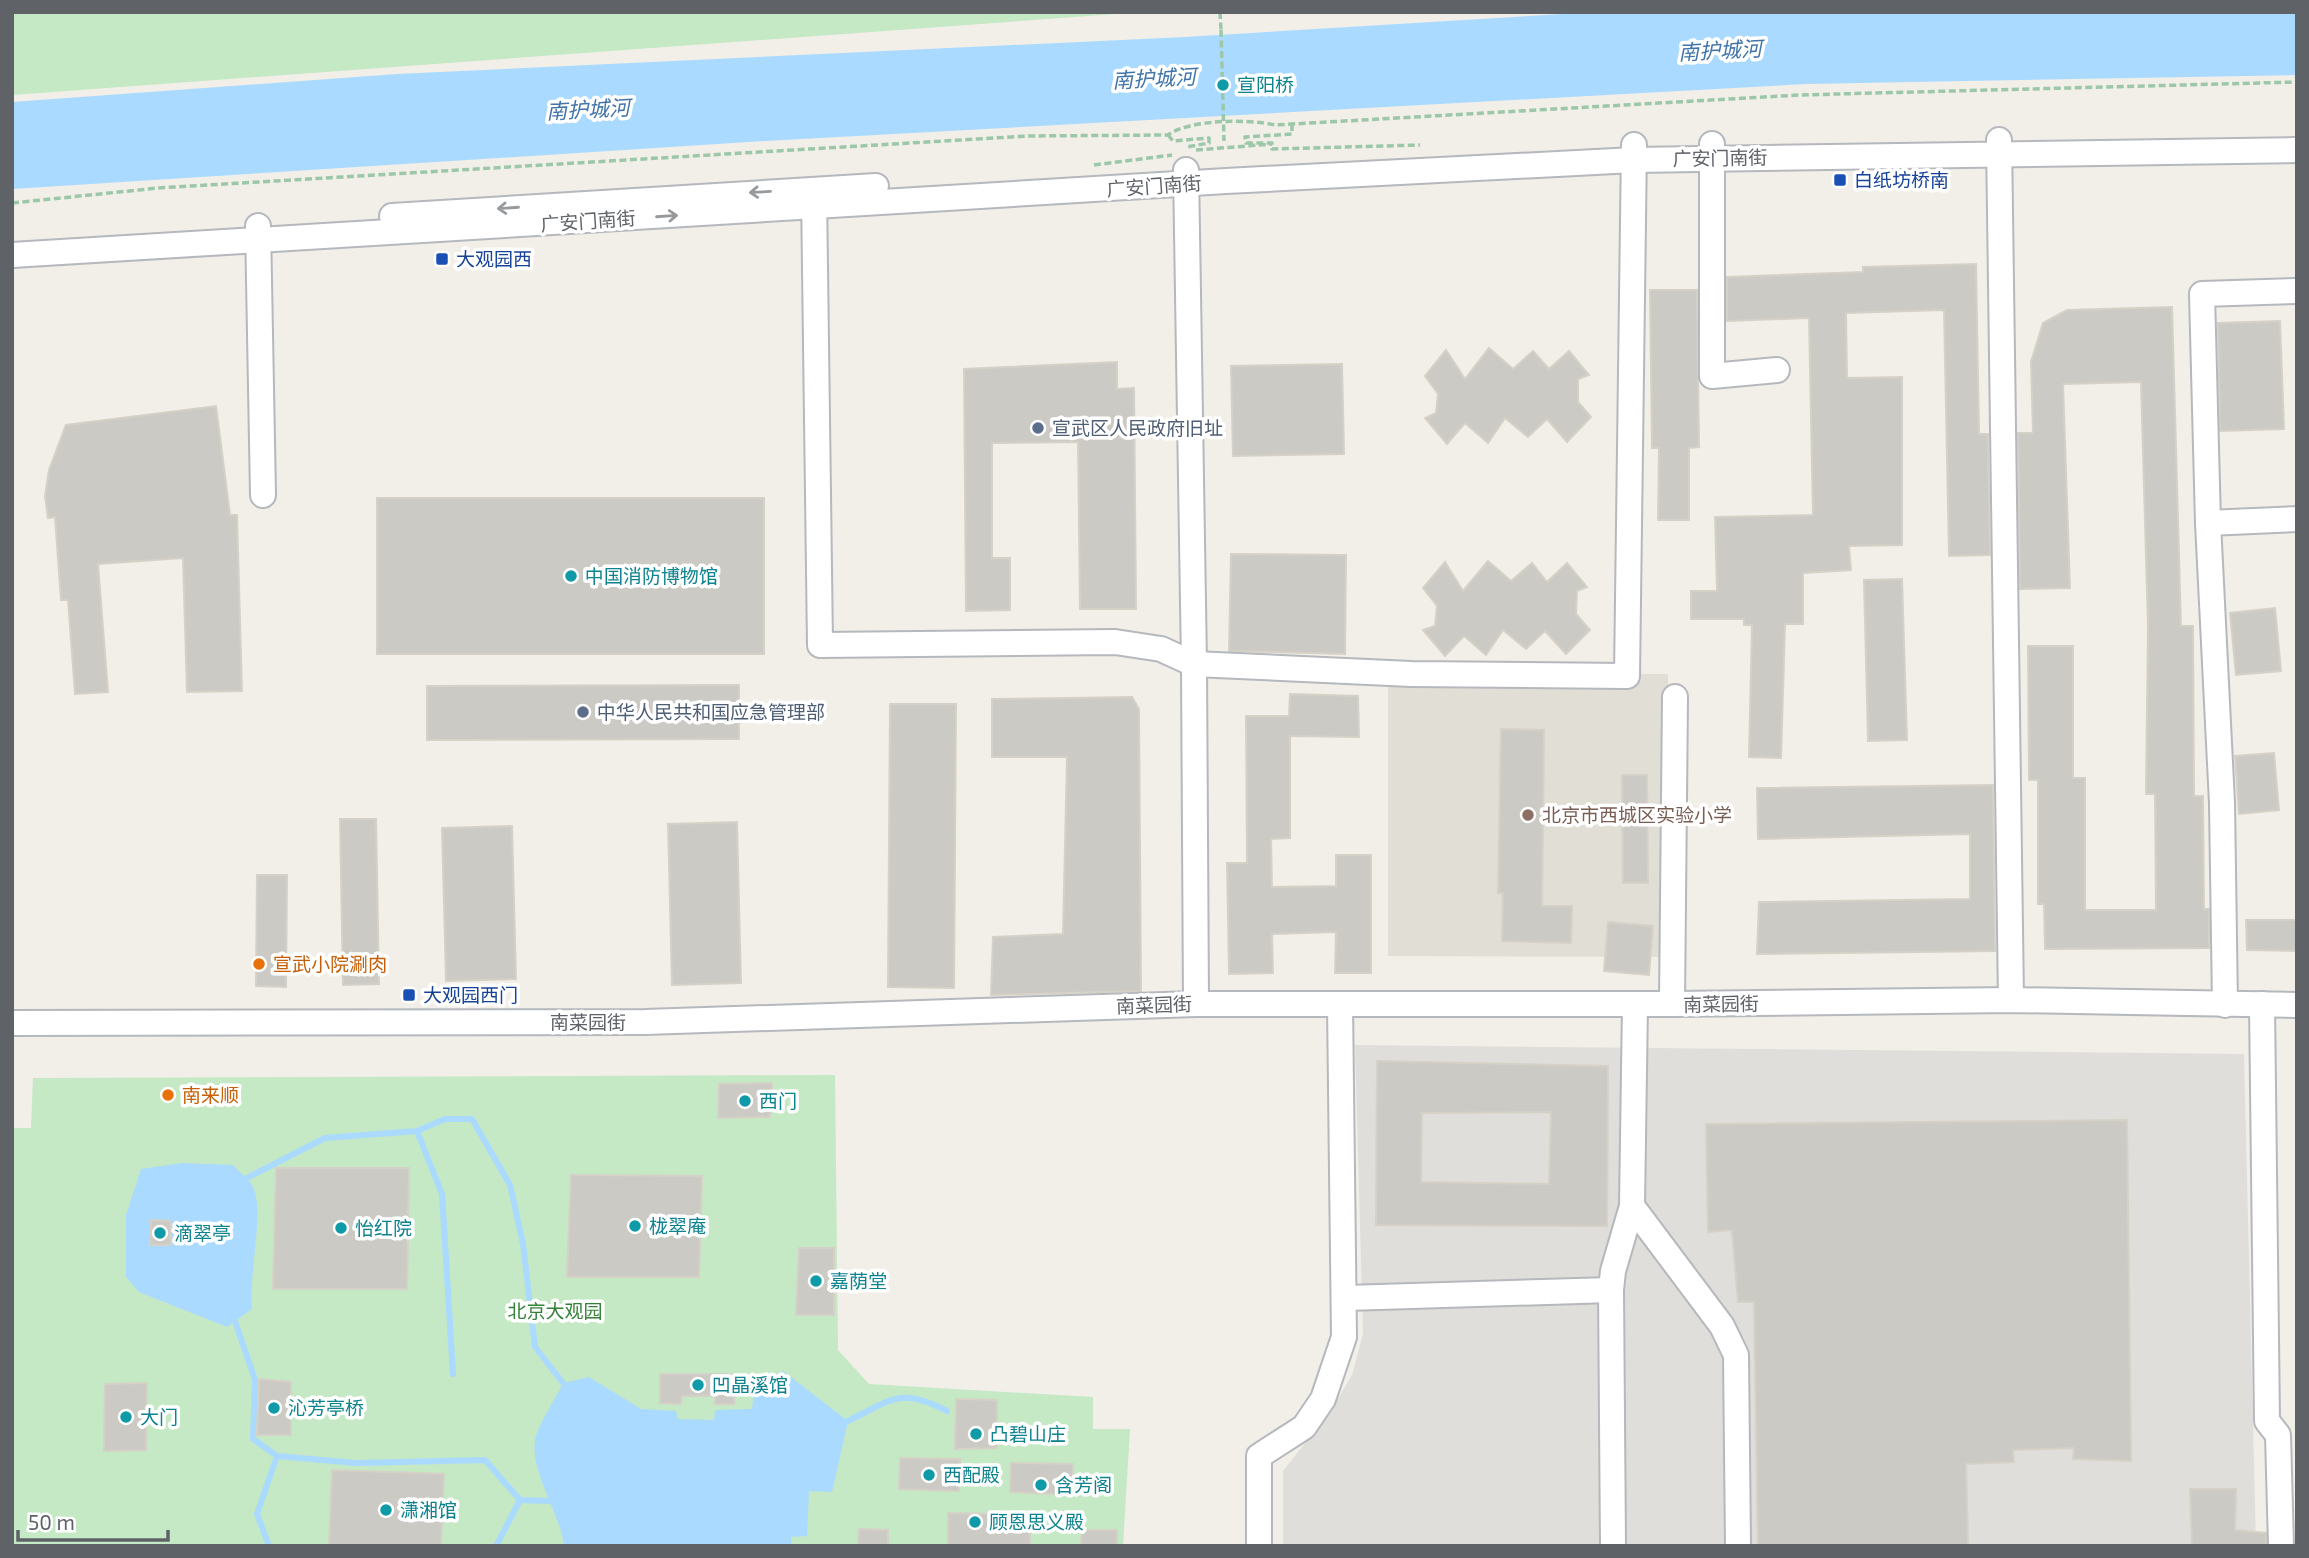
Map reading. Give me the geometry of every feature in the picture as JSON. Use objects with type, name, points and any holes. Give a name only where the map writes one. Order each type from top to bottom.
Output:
[{"type":"street","name":"广安门南街","points":[[12,255],[258,233],[814,198],[1186,169],[1634,152],[1999,147],[2297,136]]},
{"type":"street","name":"广安门南街","points":[[1999,147],[2297,150]]},
{"type":"street","points":[[1999,147],[2011,1000]]},
{"type":"street","points":[[1712,151],[1712,376],[1777,370]]},
{"type":"street","points":[[814,198],[820,645],[1115,642],[1161,649],[1194,664],[1411,674],[1627,676],[1634,152]]},
{"type":"street","points":[[1186,169],[1196,1004]]},
{"type":"street","name":"广安门南街","points":[[12,241],[258,233]]},
{"type":"street","points":[[258,233],[263,495]]},
{"type":"street","points":[[2225,1005],[2221,791],[2208,523],[2202,294],[2297,291]]},
{"type":"street","points":[[2208,523],[2297,519]]},
{"type":"street","points":[[1672,1004],[1675,697]]},
{"type":"street","name":"南菜园街","points":[[12,1023],[645,1022],[1196,1004],[1672,1004],[2011,1000],[2297,1005]]},
{"type":"street","points":[[1259,1546],[1259,1456],[1304,1427],[1323,1399],[1344,1337],[1346,1298],[1340,1004]]},
{"type":"street","points":[[1613,1546],[1611,1290],[1613,1271],[1632,1206],[1635,1004]]},
{"type":"street","points":[[2262,1004],[2267,1421],[2278,1435],[2281,1546]]},
{"type":"street","points":[[1632,1206],[1722,1326],[1736,1355],[1738,1546]]},
{"type":"street","points":[[1346,1298],[1611,1290]]},
{"type":"path","points":[[1220,12],[1224,141]]},
{"type":"path","points":[[12,203],[158,188],[1013,137],[1168,135],[1181,126],[1259,121],[1292,124],[1798,95],[2297,82]]},
{"type":"path","points":[[1272,143],[1246,143],[1245,137],[1292,134],[1292,124]]},
{"type":"path","points":[[1168,135],[1173,141],[1209,138],[1209,143],[1184,148],[1186,169]]},
{"type":"path","points":[[1272,143],[1272,149],[1302,150],[1420,145]]},
{"type":"path","points":[[1186,169],[1196,150],[1268,146],[1272,143]]},
{"type":"path","points":[[1085,165],[1186,169]]},
{"type":"shaded area","name":"北京市西城区实验小学","points":[[1388,674],[1668,674],[1667,957],[1388,956]]},
{"type":"shaded area","points":[[1355,1045],[2244,1054],[2256,1546],[1283,1546],[1283,1471],[1330,1412],[1352,1375],[1363,1334]]},
{"type":"green space","points":[[12,12],[1143,12],[12,95]]},
{"type":"green space","name":"北京大观园","points":[[835,1075],[838,1350],[869,1384],[1093,1397],[1093,1429],[1130,1429],[1123,1546],[12,1546],[12,1128],[31,1128],[33,1078]]},
{"type":"water","name":"南护城河","points":[[1595,12],[2297,12],[2297,75],[1806,84],[765,141],[12,189],[12,102],[397,74],[1185,37]]},
{"type":"water","points":[[182,1163],[233,1165],[254,1189],[257,1201],[257,1231],[252,1309],[227,1327],[139,1292],[126,1277],[126,1215],[141,1169]]},
{"type":"water","points":[[783,1371],[848,1421],[832,1492],[809,1491],[807,1536],[791,1537],[791,1546],[564,1546],[562,1533],[540,1476],[534,1449],[539,1429],[563,1383],[589,1377],[641,1409],[676,1411],[678,1419],[714,1420],[715,1410],[752,1409],[755,1384]]},
{"type":"building","points":[[1976,264],[1979,434],[1988,434],[1990,555],[1949,556],[1944,310],[1846,313],[1847,378],[1902,377],[1902,545],[1849,546],[1851,570],[1803,573],[1803,624],[1785,624],[1781,758],[1749,757],[1752,625],[1744,625],[1744,619],[1691,619],[1691,591],[1717,591],[1715,517],[1813,515],[1809,318],[1727,321],[1727,277],[1863,272],[1863,267]]},
{"type":"building","points":[[1650,290],[1697,290],[1699,447],[1689,448],[1689,520],[1658,520],[1659,448],[1652,448]]},
{"type":"building","points":[[2172,307],[2181,626],[2193,626],[2194,796],[2203,796],[2204,909],[2209,909],[2209,948],[2045,949],[2044,904],[2038,904],[2038,780],[2029,780],[2028,646],[2073,646],[2073,778],[2085,778],[2085,910],[2156,910],[2155,794],[2146,794],[2148,626],[2141,382],[2063,384],[2070,588],[2020,589],[2018,433],[2033,433],[2031,362],[2043,323],[2067,310]]},
{"type":"building","points":[[2280,321],[2284,429],[2220,431],[2218,323]]},
{"type":"building","points":[[1489,348],[1513,369],[1533,351],[1549,369],[1569,351],[1589,375],[1578,379],[1578,402],[1591,417],[1567,442],[1547,419],[1528,437],[1505,418],[1488,443],[1465,423],[1447,444],[1425,418],[1436,413],[1438,394],[1425,376],[1446,350],[1465,379]]},
{"type":"building","points":[[1117,362],[1117,389],[1134,388],[1136,609],[1080,609],[1078,442],[992,443],[992,558],[1010,558],[1010,610],[966,611],[964,369]]},
{"type":"building","points":[[1342,364],[1344,454],[1233,456],[1231,366]]},
{"type":"building","points":[[216,406],[230,515],[237,515],[242,691],[187,692],[183,558],[98,564],[108,692],[75,694],[68,600],[61,600],[55,517],[48,518],[45,496],[49,470],[66,425]]},
{"type":"building","name":"中国消防博物馆","points":[[377,498],[764,498],[764,654],[377,654]]},
{"type":"building","points":[[1231,554],[1346,555],[1345,654],[1229,651]]},
{"type":"building","points":[[1488,561],[1511,581],[1532,563],[1547,582],[1567,563],[1587,587],[1577,591],[1576,614],[1590,630],[1566,654],[1545,631],[1526,649],[1503,630],[1486,655],[1464,636],[1445,656],[1423,630],[1435,626],[1437,606],[1423,588],[1445,562],[1463,591]]},
{"type":"building","points":[[1902,579],[1907,740],[1868,741],[1864,580]]},
{"type":"building","points":[[2275,608],[2281,671],[2236,675],[2230,613]]},
{"type":"building","name":"中华人民共和国应急管理部","points":[[739,685],[739,739],[427,740],[427,686]]},
{"type":"building","points":[[1290,694],[1358,696],[1359,737],[1290,736],[1290,838],[1271,839],[1272,887],[1336,886],[1336,855],[1371,855],[1371,973],[1335,973],[1336,932],[1272,934],[1273,973],[1229,974],[1227,863],[1247,863],[1246,716],[1289,716]]},
{"type":"building","points":[[1132,697],[1139,709],[1141,991],[991,995],[993,937],[1063,934],[1067,757],[992,757],[992,699]]},
{"type":"building","points":[[890,704],[956,704],[954,988],[888,987]]},
{"type":"building","points":[[1501,729],[1544,730],[1542,906],[1572,906],[1571,943],[1502,941],[1503,893],[1498,893]]},
{"type":"building","points":[[2274,753],[2279,810],[2239,814],[2235,756]]},
{"type":"building","points":[[1622,775],[1647,775],[1648,883],[1623,883]]},
{"type":"building","points":[[1993,785],[1995,951],[1757,954],[1759,902],[1970,899],[1970,834],[1758,839],[1757,788]]},
{"type":"building","points":[[340,819],[376,819],[379,984],[343,985]]},
{"type":"building","points":[[737,822],[741,983],[672,985],[668,824]]},
{"type":"building","points":[[512,826],[516,979],[446,981],[442,828]]},
{"type":"building","points":[[257,875],[287,875],[286,987],[256,986]]},
{"type":"building","points":[[2246,920],[2297,920],[2297,951],[2247,950]]},
{"type":"building","points":[[1608,922],[1653,926],[1649,975],[1604,971]]},
{"type":"building","points":[[1377,1061],[1608,1066],[1607,1226],[1376,1225]],"holes":[[[1551,1112],[1549,1184],[1421,1182],[1422,1113]]]},
{"type":"building","name":"西门","points":[[772,1083],[770,1117],[718,1118],[719,1084]]},
{"type":"building","points":[[2127,1120],[2131,1461],[2073,1459],[2074,1448],[2013,1450],[2014,1462],[1966,1464],[1968,1546],[1758,1546],[1754,1302],[1738,1302],[1732,1230],[1708,1232],[1706,1124]]},
{"type":"building","name":"怡红院","points":[[276,1168],[409,1168],[407,1289],[273,1289]]},
{"type":"building","name":"栊翠庵","points":[[571,1175],[702,1176],[699,1277],[567,1277]]},
{"type":"building","name":"滴翠亭","points":[[151,1220],[171,1221],[170,1245],[150,1245]]},
{"type":"building","name":"嘉荫堂","points":[[799,1248],[834,1248],[834,1315],[796,1315]]},
{"type":"building","name":"凹晶溪馆","points":[[660,1374],[735,1374],[734,1404],[715,1404],[715,1396],[682,1396],[681,1404],[660,1403]]},
{"type":"building","name":"沁芳亭桥","points":[[259,1379],[291,1382],[291,1435],[257,1435]]},
{"type":"building","name":"大门","points":[[147,1383],[146,1450],[104,1451],[105,1384]]},
{"type":"building","name":"凸碧山庄","points":[[956,1399],[997,1400],[997,1448],[955,1449]]},
{"type":"building","name":"西配殿","points":[[900,1458],[960,1459],[959,1491],[899,1489]]},
{"type":"building","name":"含芳阁","points":[[1011,1463],[1073,1464],[1072,1495],[1010,1492]]},
{"type":"building","name":"潇湘馆","points":[[332,1470],[444,1474],[441,1546],[329,1546]]},
{"type":"building","points":[[2190,1489],[2236,1489],[2235,1530],[2266,1533],[2266,1546],[2192,1546]]},
{"type":"building","name":"顾恩思义殿","points":[[948,1513],[1001,1514],[1001,1530],[1030,1531],[1030,1546],[948,1546]]},
{"type":"building","points":[[859,1529],[888,1530],[888,1546],[858,1546]]},
{"type":"building","points":[[1082,1530],[1117,1530],[1117,1546],[1081,1546]]},
{"type":"waterway","points":[[245,1179],[325,1138],[417,1131],[445,1119],[472,1119],[510,1185],[523,1244],[535,1347],[563,1383]]},
{"type":"waterway","points":[[417,1131],[442,1194],[453,1374]]},
{"type":"waterway","points":[[235,1321],[255,1380],[253,1439],[277,1456],[356,1463],[485,1460],[520,1500],[550,1501]]},
{"type":"waterway","points":[[848,1421],[896,1399],[917,1399],[947,1411]]},
{"type":"waterway","points":[[269,1546],[257,1514],[277,1456]]},
{"type":"waterway","points":[[496,1546],[520,1500]]},
{"type":"place","name":"宣阳桥","points":[[1223,85]]},
{"type":"place","name":"白纸坊桥南","points":[[1840,180]]},
{"type":"place","name":"大观园西","points":[[442,259]]},
{"type":"place","name":"宣武区人民政府旧址","points":[[1038,428]]},
{"type":"place","name":"中国消防博物馆","points":[[571,576]]},
{"type":"place","name":"中华人民共和国应急管理部","points":[[583,712]]},
{"type":"place","name":"北京市西城区实验小学","points":[[1528,815]]},
{"type":"place","name":"宣武小院涮肉","points":[[259,964]]},
{"type":"place","name":"大观园西门","points":[[409,995]]},
{"type":"place","name":"南来顺","points":[[168,1095]]},
{"type":"place","name":"西门","points":[[745,1101]]},
{"type":"place","name":"栊翠庵","points":[[635,1226]]},
{"type":"place","name":"怡红院","points":[[341,1228]]},
{"type":"place","name":"滴翠亭","points":[[160,1233]]},
{"type":"place","name":"嘉荫堂","points":[[816,1281]]},
{"type":"place","name":"凹晶溪馆","points":[[698,1385]]},
{"type":"place","name":"沁芳亭桥","points":[[274,1408]]},
{"type":"place","name":"大门","points":[[126,1417]]},
{"type":"place","name":"凸碧山庄","points":[[976,1434]]},
{"type":"place","name":"西配殿","points":[[929,1475]]},
{"type":"place","name":"含芳阁","points":[[1041,1485]]},
{"type":"place","name":"潇湘馆","points":[[386,1510]]},
{"type":"place","name":"顾恩思义殿","points":[[975,1522]]}]
